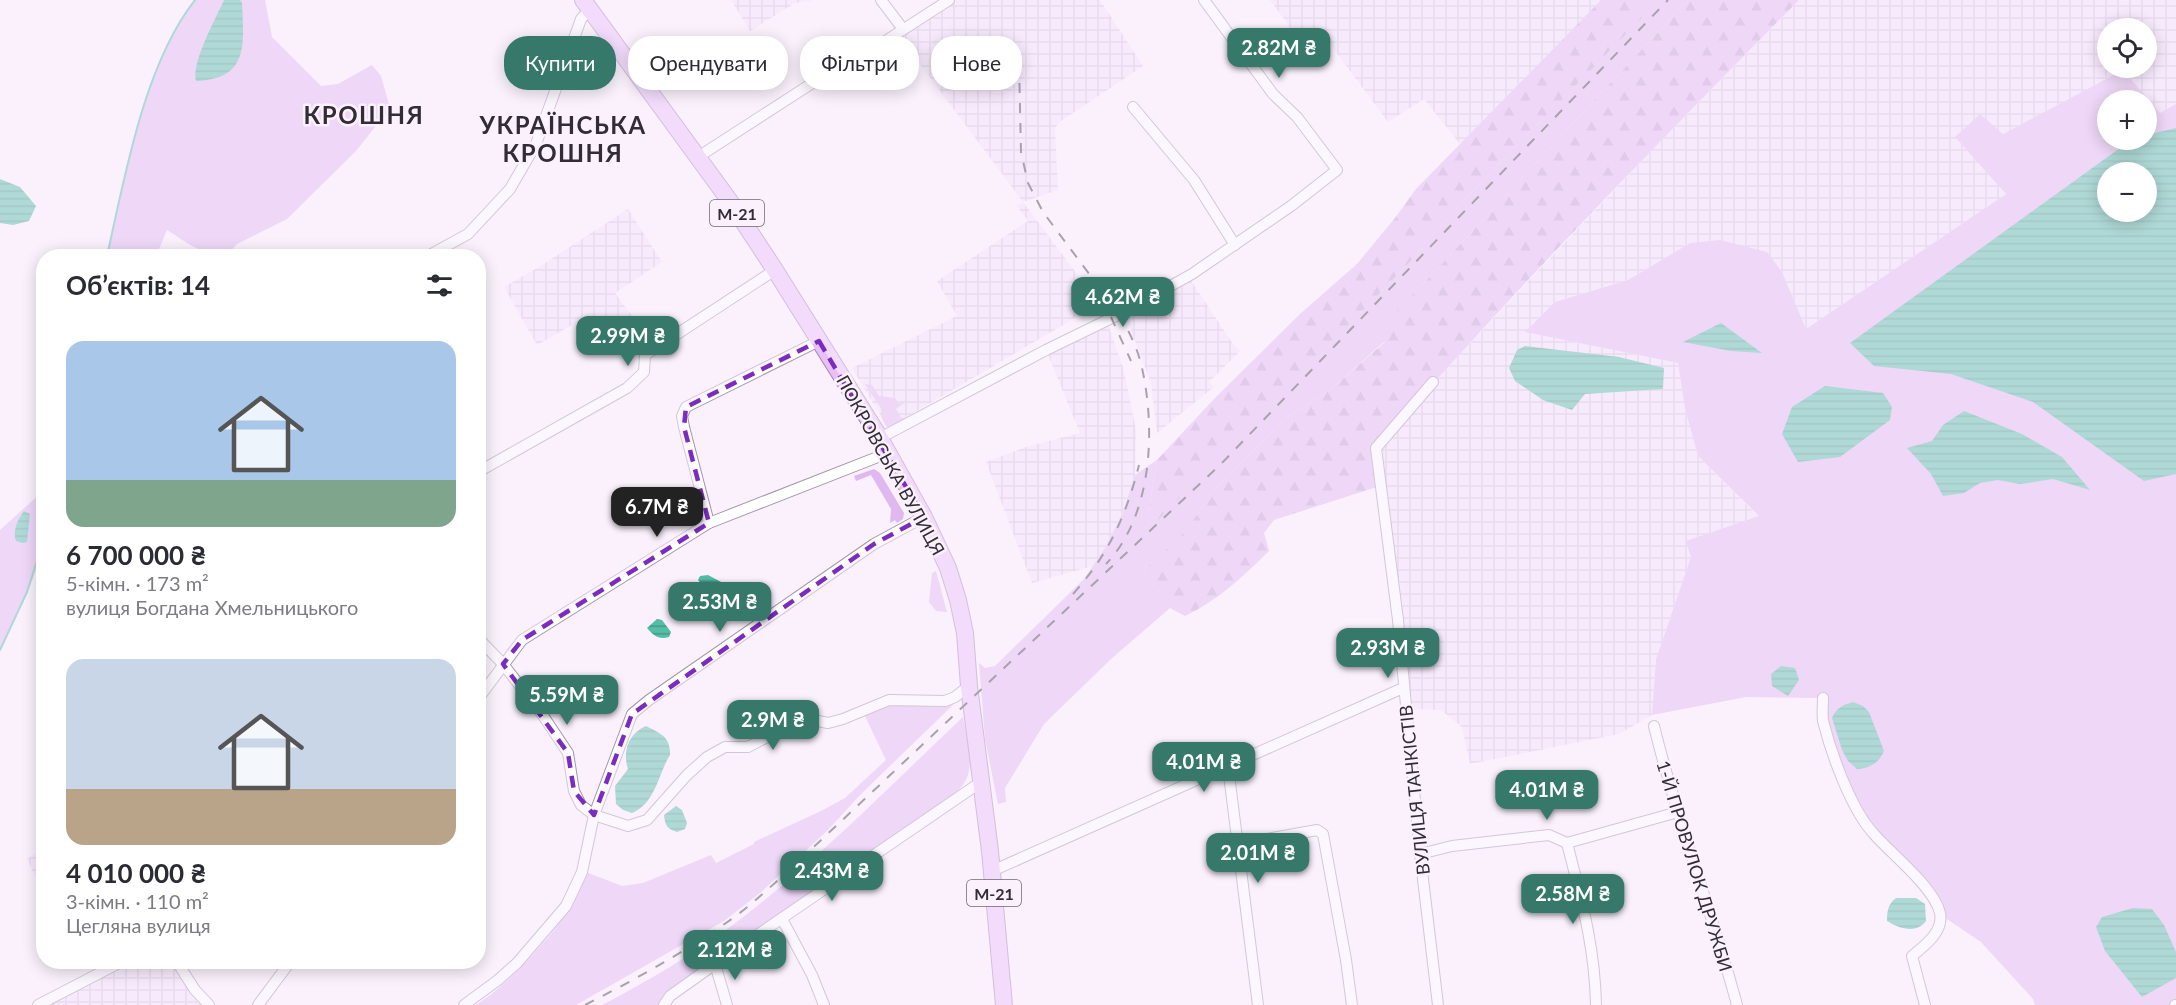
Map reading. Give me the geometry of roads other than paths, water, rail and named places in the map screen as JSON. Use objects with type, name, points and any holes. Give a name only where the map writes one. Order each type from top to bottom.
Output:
[{"type":"highway","name":"ПОКРОВСЬКА ВУЛИЦЯ","points":[[587,5],[698,157],[775,270],[880,438],[924,517],[948,568],[965,633],[969,686],[992,871],[1004,1005]]},
{"type":"street","points":[[881,0],[903,29]]},
{"type":"street","points":[[698,157],[814,82],[870,51],[949,0]]},
{"type":"street","points":[[880,438],[1192,274],[1291,206],[1337,170],[1297,117],[1273,94],[1204,0]]},
{"type":"street","points":[[441,249],[468,234],[510,189],[536,144],[587,5]]},
{"type":"street","points":[[1133,106],[1194,180],[1235,244]]},
{"type":"street","points":[[486,467],[627,388],[644,372],[645,355],[775,270]]},
{"type":"street","points":[[709,523],[682,417],[686,407],[819,341]]},
{"type":"street","name":"ВУЛИЦЯ ТАНКІСТІВ","points":[[1433,382],[1376,448],[1398,620],[1420,855],[1438,1005]]},
{"type":"street","points":[[486,688],[522,640],[709,523],[888,453]]},
{"type":"street","points":[[464,1005],[517,963],[566,906],[582,872],[594,815],[632,714],[657,694],[874,544],[924,517]]},
{"type":"street","points":[[486,646],[503,664],[542,714],[568,753],[574,791],[581,805],[594,815],[628,826],[647,820],[687,775],[707,757],[725,747],[748,747],[803,718],[828,723],[889,700],[945,700],[955,697],[969,686]]},
{"type":"street","points":[[992,871],[1403,688]]},
{"type":"street","points":[[1823,698],[1823,719],[1836,758],[1862,820],[1934,897],[1941,915],[1938,931],[1911,956],[1925,1005]]},
{"type":"street","name":"1-Й ПРОВУЛОК ДРУЖБИ","points":[[1654,726],[1678,812],[1720,939],[1737,1005]]},
{"type":"street","points":[[1228,767],[1258,1005]]},
{"type":"street","points":[[664,1005],[670,996],[715,964],[981,782]]},
{"type":"street","points":[[1420,855],[1452,846],[1549,836],[1567,843],[1678,812]]},
{"type":"street","points":[[1238,844],[1317,830],[1323,834],[1352,1005]]},
{"type":"street","points":[[1567,843],[1590,938],[1596,975],[1596,1005]]},
{"type":"street","points":[[782,919],[812,975],[824,1005]]},
{"type":"street","points":[[715,964],[727,1005]]},
{"type":"street","points":[[38,1005],[107,969]]},
{"type":"street","points":[[182,969],[195,990],[209,1005]]},
{"type":"street","points":[[258,1005],[285,969]]},
{"type":"waterway","points":[[109,249],[129,157],[149,88],[177,26],[195,0]]},
{"type":"waterway","points":[[0,650],[27,592],[36,564]]},
{"type":"railway","points":[[585,1005],[698,942],[746,908],[786,873],[1221,464],[1668,0]]},
{"type":"railway","points":[[1020,90],[1021,152],[1028,183],[1043,212],[1123,320],[1133,340],[1142,368],[1149,418],[1146,472],[1133,522],[1121,544],[1106,564]]},
{"type":"railway","points":[[1111,317],[1131,361]]},
{"type":"railway","points":[[1073,594],[1097,564],[1115,534],[1139,465]]},
{"type":"district","name":"КРОШНЯ","points":[[364,114]]},
{"type":"district","name":"УКРАЇНСЬКА КРОШНЯ","points":[[563,138]]}]
